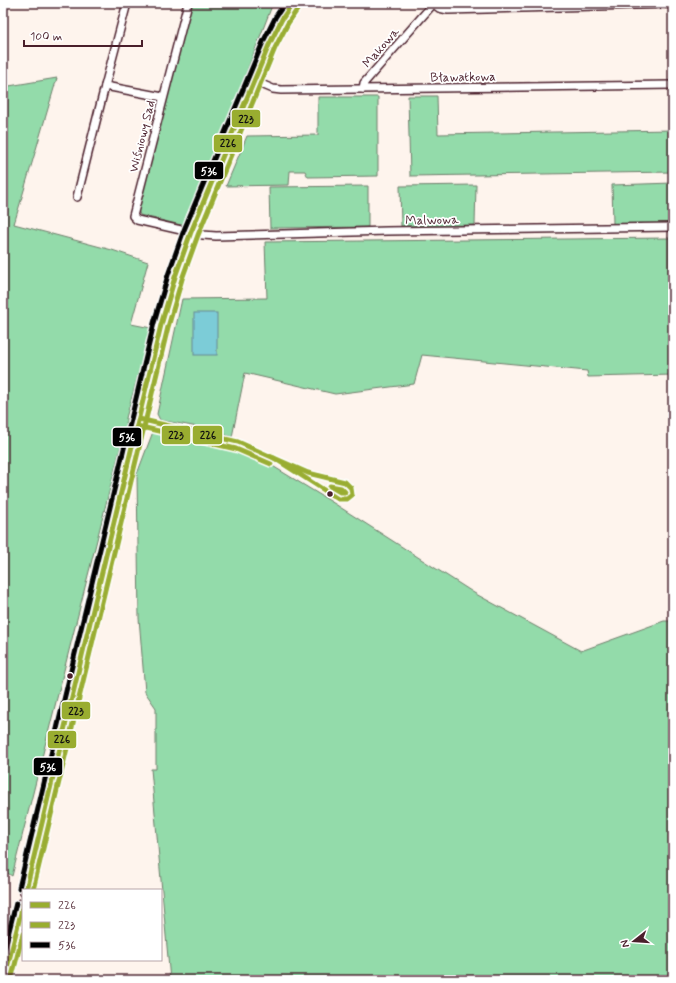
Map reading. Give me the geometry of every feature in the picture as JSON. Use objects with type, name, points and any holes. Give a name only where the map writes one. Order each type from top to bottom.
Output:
[{"type":"main road","points":[[26,889],[161,325],[175,277],[191,232],[254,81],[278,26],[293,3]]},
{"type":"main road","points":[[4,980],[22,909]]},
{"type":"street","points":[[77,197],[127,3]]},
{"type":"street","name":"Wiśniowy Sad","points":[[188,3],[133,216],[136,220],[191,232]]},
{"type":"street","points":[[434,3],[439,8],[448,10],[673,4]]},
{"type":"street","name":"Makowa","points":[[363,89],[364,84],[434,3]]},
{"type":"street","name":"Bławatkowa","points":[[254,81],[273,89],[281,90],[673,86]]},
{"type":"street","points":[[105,86],[163,97]]},
{"type":"street","name":"Malwowa","points":[[191,232],[216,236],[388,231],[673,227]]},
{"type":"green space","points":[[192,3],[273,3],[189,222],[181,225],[140,215],[138,210]]},
{"type":"green space","points":[[57,78],[14,224],[112,250],[148,262],[131,324],[151,328],[126,418],[126,425],[12,876],[3,870],[3,87]]},
{"type":"green space","points":[[408,96],[437,96],[438,134],[673,130],[673,172],[410,176]]},
{"type":"green space","points":[[318,97],[378,97],[378,176],[308,177],[305,171],[290,171],[289,185],[226,186],[247,136],[318,135]]},
{"type":"green space","points":[[673,183],[673,224],[613,224],[612,185]]},
{"type":"green space","points":[[476,185],[475,225],[401,226],[400,186]]},
{"type":"green space","points":[[368,186],[368,227],[270,228],[269,187]]},
{"type":"green space","points":[[669,238],[669,293],[673,293],[673,375],[588,377],[587,371],[422,355],[414,384],[335,394],[245,373],[232,437],[209,429],[160,420],[157,414],[182,299],[267,298],[265,242]]},
{"type":"green space","points":[[154,429],[207,438],[266,462],[335,504],[474,593],[581,651],[664,621],[673,621],[673,980],[170,980],[151,769],[156,769],[156,708],[145,692],[139,618],[137,474]]},
{"type":"water","points":[[194,313],[217,313],[217,355],[194,355]]},
{"type":"transit line","name":"536","points":[[19,888],[154,323],[168,275],[184,230],[263,42],[276,16],[285,3]]},
{"type":"transit line","name":"226","points":[[26,889],[161,325],[175,277],[191,232],[269,45],[282,19],[293,3]]},
{"type":"transit line","name":"223","points":[[33,889],[168,327],[182,279],[198,235],[275,48],[288,23],[299,7]]},
{"type":"transit line","name":"226","points":[[139,419],[238,442],[274,458]]},
{"type":"transit line","name":"223","points":[[137,426],[236,449],[271,464]]},
{"type":"transit line","name":"226","points":[[274,458],[308,473],[345,482],[351,488],[352,495],[347,499],[338,499],[274,458]]},
{"type":"transit line","name":"223","points":[[330,486],[341,488],[345,492],[340,492],[330,486]]},
{"type":"transit line","name":"536","points":[[3,955],[16,903]]},
{"type":"transit line","name":"226","points":[[4,980],[22,909]]},
{"type":"transit line","name":"223","points":[[11,980],[22,938]]}]
